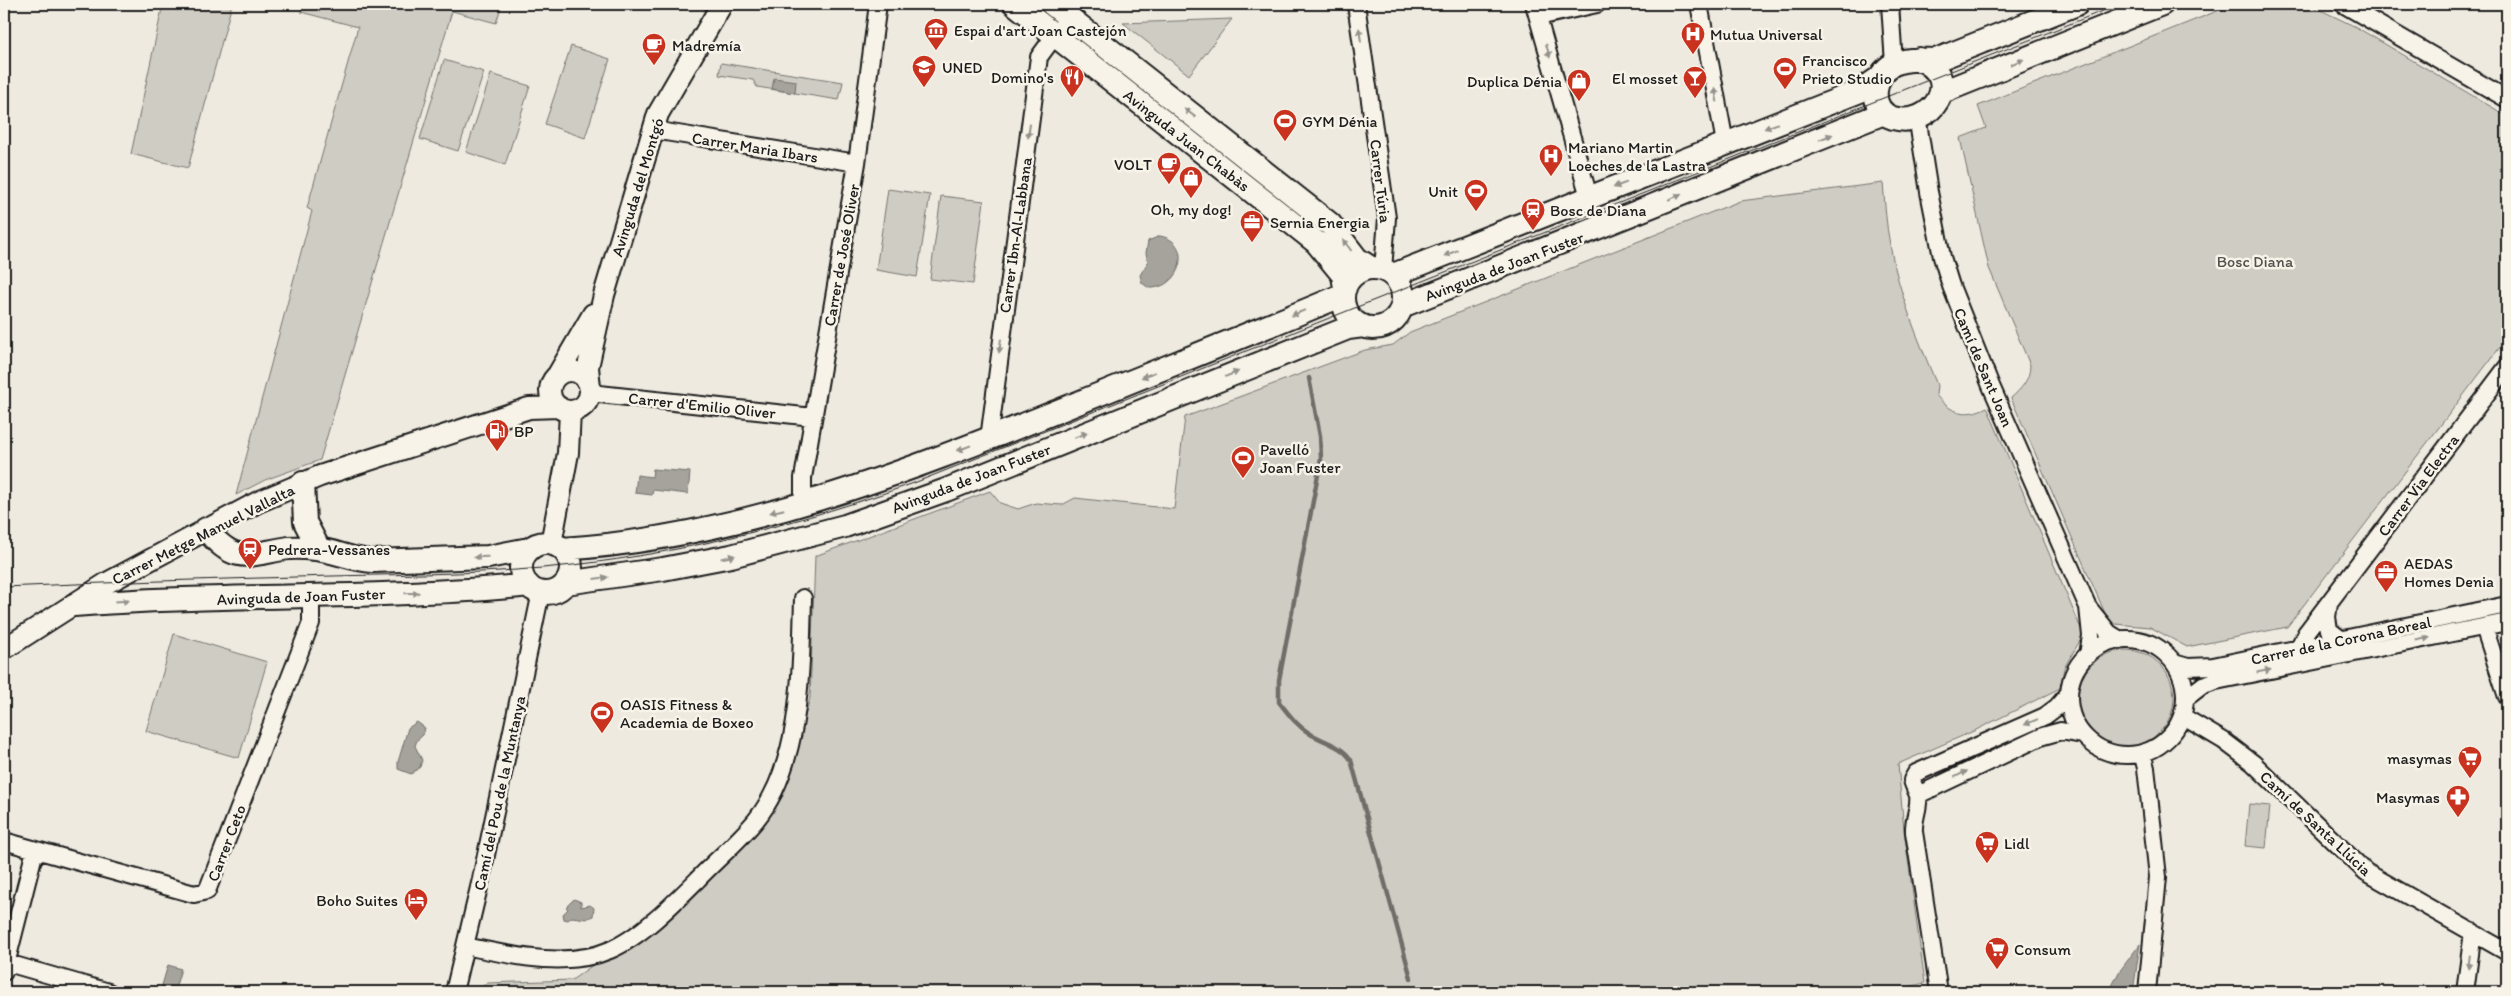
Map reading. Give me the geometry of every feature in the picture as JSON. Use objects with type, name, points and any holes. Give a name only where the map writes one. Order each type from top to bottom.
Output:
[{"type":"main road","name":"Avinguda Juan Chabàs","points":[[1015,4],[1316,242],[1343,275],[1344,291]]},
{"type":"main road","points":[[1919,60],[1934,68],[1941,80],[1942,92],[1936,105],[1916,116],[1896,118],[1884,113],[1877,100],[1876,91],[1886,71],[1919,60],[1936,60],[2077,4]]},
{"type":"main road","points":[[1942,92],[2162,4]]},
{"type":"main road","name":"Avinguda Juan Chabàs","points":[[1060,10],[1330,224],[1357,259],[1382,271]]},
{"type":"main road","name":"Avinguda de Joan Fuster","points":[[1382,271],[1589,197],[1860,91],[1886,71]]},
{"type":"main road","name":"Avinguda de Joan Fuster","points":[[1402,306],[1884,113]]},
{"type":"main road","points":[[1382,271],[1402,289],[1402,306],[1397,316],[1388,324],[1375,328],[1363,326],[1353,320],[1346,312],[1344,291],[1356,273],[1382,271]]},
{"type":"main road","name":"Avinguda de Joan Fuster","points":[[556,546],[617,544],[676,534],[803,505],[882,480],[989,439],[1344,291]]},
{"type":"main road","name":"Avinguda de Joan Fuster","points":[[566,583],[663,569],[731,556],[844,526],[946,490],[1348,328],[1363,326]]},
{"type":"main road","points":[[303,483],[305,522],[319,549]]},
{"type":"main road","points":[[274,551],[296,530],[304,512]]},
{"type":"main road","name":"Avinguda de Joan Fuster","points":[[206,529],[218,544],[232,552],[250,555],[294,547],[319,549],[350,558],[372,561],[488,557],[529,549]]},
{"type":"main road","points":[[539,544],[556,546],[570,566],[566,583],[555,591],[534,589],[520,569],[522,558],[529,549],[539,544]]},
{"type":"main road","name":"Avinguda de Joan Fuster","points":[[74,605],[141,599],[311,597],[534,589]]},
{"type":"street","name":"Avinguda del Montgó","points":[[590,391],[588,367],[604,295],[658,114],[722,4]]},
{"type":"street","name":"Carrer de José Oliver","points":[[803,505],[803,478],[857,163],[878,4]]},
{"type":"street","name":"Carrer Túria","points":[[1356,4],[1387,218],[1382,271]]},
{"type":"street","points":[[1589,197],[1536,10],[1597,4]]},
{"type":"street","points":[[1699,4],[1725,143]]},
{"type":"street","points":[[1886,71],[1890,4]]},
{"type":"street","points":[[2342,4],[2507,99]]},
{"type":"street","name":"Carrer Ibn-Al-Labbana","points":[[989,439],[1039,57],[1055,36],[1060,10]]},
{"type":"street","name":"Camí de Sant Joan","points":[[1916,116],[1942,257],[1951,286],[1991,386],[2088,607],[2109,633],[2120,640]]},
{"type":"street","name":"Carrer Maria Ibars","points":[[653,130],[857,163]]},
{"type":"street","name":"Avinguda del Montgó","points":[[555,379],[604,295]]},
{"type":"street","name":"Carrer Via Electra","points":[[2298,649],[2306,633],[2507,367]]},
{"type":"street","points":[[529,408],[555,379],[568,371],[580,374],[588,382],[590,391],[586,404],[565,409]]},
{"type":"street","points":[[555,379],[552,398],[565,409],[569,446],[556,546]]},
{"type":"street","name":"Carrer d'Emilio Oliver","points":[[590,391],[813,418]]},
{"type":"street","name":"Carrer Metge Manuel Vallalta","points":[[4,649],[107,583],[206,529],[303,483],[529,408],[565,409]]},
{"type":"street","name":"Camí del Pou de la Muntanya","points":[[454,992],[465,946],[534,589]]},
{"type":"street","name":"Carrer Ceto","points":[[4,841],[194,894],[206,891],[311,623],[311,597]]},
{"type":"street","points":[[465,946],[548,959],[576,958],[612,950],[666,910],[756,820],[773,794],[796,720],[801,689],[803,598]]},
{"type":"street","points":[[2329,603],[2327,617],[2329,630],[2342,640]]},
{"type":"street","name":"Carrer de la Corona Boreal","points":[[2174,662],[2188,667],[2206,667],[2507,605]]},
{"type":"street","name":"Camí de Sant Joan","points":[[2088,607],[2091,636],[2088,654]]},
{"type":"street","name":"Carrer de la Corona Boreal","points":[[2186,698],[2203,685],[2216,681],[2507,622]]},
{"type":"street","points":[[2484,627],[2507,697]]},
{"type":"street","points":[[1939,992],[1914,832],[1913,821],[1917,809],[1918,795],[1912,780],[1916,773],[2045,716],[2058,707],[2069,693],[2075,672],[2088,654],[2105,644],[2120,640],[2138,640],[2150,644],[2174,662],[2182,678],[2186,698],[2182,716],[2168,739],[2154,749],[2142,753],[2116,754],[2101,749],[2082,735],[2072,717],[2069,693]]},
{"type":"street","name":"Camí de Santa Llúcia","points":[[2182,716],[2224,740],[2252,762],[2366,872],[2384,884],[2507,952]]},
{"type":"street","points":[[1918,795],[2043,736],[2061,731],[2082,735]]},
{"type":"street","points":[[2142,753],[2146,768],[2158,877],[2147,992]]},
{"type":"street","points":[[35,850],[5,965],[109,992]]},
{"type":"street","points":[[2466,992],[2473,932]]},
{"type":"green space","points":[[163,4],[232,4],[188,168],[131,154]]},
{"type":"green space","points":[[304,4],[502,4],[496,23],[452,11],[320,460],[265,480],[236,495],[312,211],[307,208],[358,27],[301,12]]},
{"type":"green space","name":"Bosc Diana","points":[[2235,4],[2308,4],[2356,27],[2507,116],[2507,338],[2287,627],[2187,647],[2150,627],[2115,624],[2108,620],[2011,398],[2027,380],[2030,365],[1989,268],[1960,138],[1986,128],[1978,106]]},
{"type":"green space","points":[[1232,19],[1189,75],[1123,23]]},
{"type":"green space","points":[[571,46],[610,59],[585,138],[545,124]]},
{"type":"green space","points":[[444,60],[484,72],[458,151],[420,139]]},
{"type":"green space","points":[[721,63],[843,82],[839,100],[757,87],[753,80],[719,75]]},
{"type":"green space","points":[[491,74],[530,86],[505,165],[466,152]]},
{"type":"green space","points":[[1883,183],[1888,230],[1898,281],[1937,385],[1936,395],[1947,406],[1959,412],[1972,412],[1987,407],[2082,631],[2081,639],[2064,668],[2060,688],[1976,730],[1898,764],[1904,830],[1925,983],[1886,992],[473,992],[488,983],[572,980],[679,903],[759,831],[783,796],[810,698],[815,556],[990,491],[1000,503],[1018,509],[1036,503],[1062,505],[1075,498],[1174,509],[1185,417],[1365,350],[1393,345],[1410,332],[1740,201]]},
{"type":"green space","points":[[888,189],[930,195],[917,277],[876,270]]},
{"type":"green space","points":[[941,196],[984,201],[973,284],[930,279]]},
{"type":"green space","points":[[174,634],[267,662],[239,758],[146,731]]},
{"type":"green space","points":[[2126,650],[2144,654],[2160,664],[2170,680],[2174,698],[2170,716],[2160,732],[2144,742],[2126,746],[2108,742],[2092,732],[2082,716],[2078,698],[2082,680],[2092,664],[2108,654]]},
{"type":"green space","points":[[2249,804],[2270,806],[2266,848],[2245,846]]},
{"type":"shaded area","points":[[774,78],[796,81],[795,93],[772,89]]},
{"type":"shaded area","points":[[1160,236],[1171,240],[1177,247],[1180,256],[1179,265],[1169,282],[1160,287],[1149,288],[1142,283],[1140,275],[1148,262],[1146,253],[1148,241]]},
{"type":"shaded area","points":[[653,469],[690,472],[688,494],[653,490],[652,495],[635,493],[637,475],[652,477]]},
{"type":"shaded area","points":[[417,722],[425,728],[423,735],[417,740],[415,746],[422,760],[420,767],[411,774],[398,769],[398,762],[408,728]]},
{"type":"shaded area","points":[[574,899],[581,902],[581,907],[590,905],[594,908],[593,916],[586,919],[572,917],[568,920],[564,919],[563,914],[568,909],[566,907]]},
{"type":"shaded area","points":[[2140,944],[2133,992],[2109,992],[2119,972]]},
{"type":"shaded area","points":[[168,965],[181,969],[174,992],[160,992]]},
{"type":"waterway","points":[[1309,378],[1320,436],[1321,459],[1279,680],[1279,702],[1292,719],[1304,730],[1337,747],[1351,760],[1411,978]]},
{"type":"tram line","points":[[4,587],[452,573],[543,568],[660,552],[703,544],[788,523],[914,483],[2120,4]]},
{"type":"place","name":"Espai d'art Joan Castejón","points":[[936,51]]},
{"type":"place","name":"Mutua Universal","points":[[1693,55]]},
{"type":"place","name":"Madremía","points":[[654,66]]},
{"type":"place","name":"UNED","points":[[924,88]]},
{"type":"place","name":"Francisco Prieto Studio","points":[[1785,90]]},
{"type":"place","name":"Domino's","points":[[1072,98]]},
{"type":"place","name":"El mosset","points":[[1695,99]]},
{"type":"place","name":"Duplica Dénia","points":[[1579,102]]},
{"type":"place","name":"GYM Dénia","points":[[1285,142]]},
{"type":"place","name":"Mariano Martin Loeches de la Lastra","points":[[1551,177]]},
{"type":"place","name":"VOLT","points":[[1169,185]]},
{"type":"place","name":"Oh, my dog!","points":[[1191,199]]},
{"type":"place","name":"Unit","points":[[1476,212]]},
{"type":"place","name":"Bosc de Diana","points":[[1533,231]]},
{"type":"place","name":"Sernia Energia","points":[[1252,243]]},
{"type":"place","name":"BP","points":[[497,452]]},
{"type":"place","name":"Pavelló Joan Fuster","points":[[1243,479]]},
{"type":"place","name":"Pedrera-Vessanes","points":[[250,570]]},
{"type":"place","name":"AEDAS Homes Denia","points":[[2386,593]]},
{"type":"place","name":"OASIS Fitness & Academia de Boxeo","points":[[602,734]]},
{"type":"place","name":"masymas","points":[[2470,779]]},
{"type":"place","name":"Masymas","points":[[2458,818]]},
{"type":"place","name":"Lidl","points":[[1987,864]]},
{"type":"place","name":"Boho Suites","points":[[416,921]]},
{"type":"place","name":"Consum","points":[[1997,970]]}]
